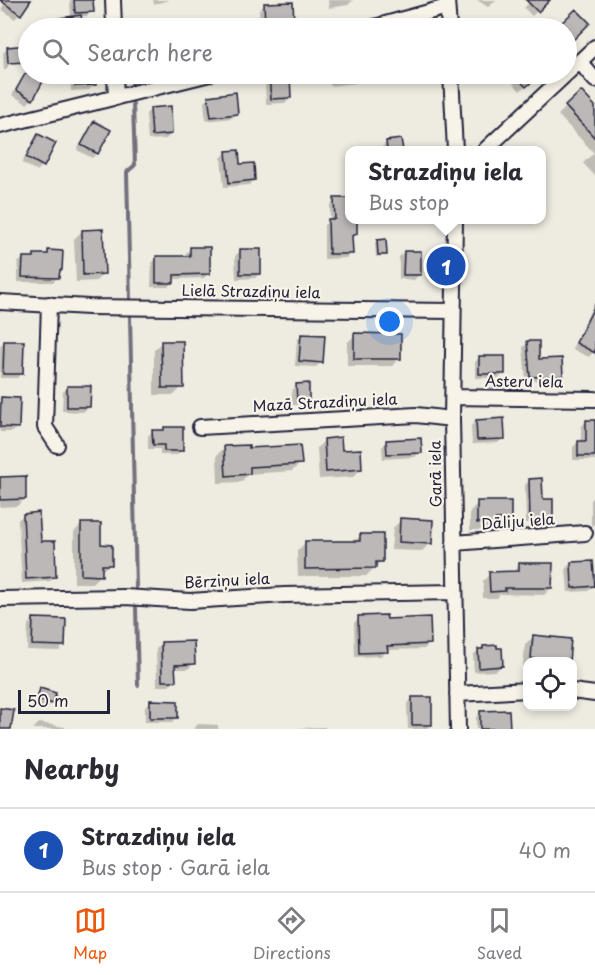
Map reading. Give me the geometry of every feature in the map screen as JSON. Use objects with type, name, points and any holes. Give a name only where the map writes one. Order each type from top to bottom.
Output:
[{"type":"street","points":[[113,0],[114,18]]},
{"type":"street","points":[[403,18],[447,4]]},
{"type":"street","points":[[595,47],[579,62],[595,80]]},
{"type":"street","points":[[115,84],[116,98]]},
{"type":"street","points":[[0,126],[171,84]]},
{"type":"street","points":[[452,84],[455,146]]},
{"type":"street","points":[[488,146],[555,84]]},
{"type":"street","name":"Garā iela","points":[[455,224],[452,419],[458,729]]},
{"type":"street","name":"Lielā Strazdiņu iela","points":[[0,302],[89,307],[453,311]]},
{"type":"street","points":[[49,304],[45,427],[57,445]]},
{"type":"street","name":"Asteru iela","points":[[453,397],[595,399]]},
{"type":"street","name":"Mazā Strazdiņu iela","points":[[200,426],[416,415],[452,419]]},
{"type":"street","name":"Dāliju iela","points":[[454,543],[585,533]]},
{"type":"street","name":"Bērziņu iela","points":[[0,599],[125,597],[190,601],[284,595],[455,592]]},
{"type":"street","points":[[457,694],[523,690]]},
{"type":"street","points":[[577,692],[595,694]]},
{"type":"building","points":[[0,0],[31,0],[21,15]]},
{"type":"building","points":[[74,0],[93,0],[94,12],[75,13]]},
{"type":"building","points":[[526,0],[550,0],[538,12]]},
{"type":"building","points":[[293,2],[294,18],[265,18],[264,3]]},
{"type":"building","points":[[576,9],[590,23],[577,36],[577,18],[567,18]]},
{"type":"building","points":[[81,15],[81,18],[60,18]]},
{"type":"building","points":[[18,46],[18,62],[8,63],[7,47]]},
{"type":"building","points":[[19,84],[42,84],[33,100],[16,90]]},
{"type":"building","points":[[75,84],[96,85],[75,86]]},
{"type":"building","points":[[270,84],[290,84],[291,98],[271,99]]},
{"type":"building","points":[[581,91],[595,106],[595,138],[565,106]]},
{"type":"building","points":[[236,92],[238,114],[211,117],[208,96]]},
{"type":"building","points":[[171,106],[172,134],[152,136],[150,108]]},
{"type":"building","points":[[94,121],[111,130],[98,154],[81,145]]},
{"type":"building","points":[[38,134],[56,143],[44,167],[26,157]]},
{"type":"building","points":[[401,139],[402,146],[387,146],[386,141]]},
{"type":"building","points":[[239,150],[240,164],[254,163],[255,180],[229,183],[226,151]]},
{"type":"building","points":[[334,198],[345,198],[345,224],[357,224],[357,234],[352,236],[353,254],[329,254],[328,219],[335,219]]},
{"type":"building","points":[[103,229],[105,274],[83,275],[82,230]]},
{"type":"building","points":[[386,239],[387,255],[378,255],[377,240]]},
{"type":"building","points":[[190,247],[210,247],[210,274],[174,275],[174,283],[156,283],[156,256],[190,256]]},
{"type":"building","points":[[240,249],[261,249],[261,274],[240,274]]},
{"type":"building","points":[[48,250],[63,251],[59,278],[22,277],[23,257],[48,254]]},
{"type":"building","points":[[404,251],[421,251],[421,275],[403,275]]},
{"type":"building","points":[[595,305],[595,353],[576,343]]},
{"type":"building","points":[[354,333],[401,334],[401,359],[354,359]]},
{"type":"building","points":[[301,334],[325,335],[323,363],[299,361]]},
{"type":"building","points":[[4,341],[24,341],[23,374],[3,374]]},
{"type":"building","points":[[161,341],[183,341],[184,388],[162,388]]},
{"type":"building","points":[[527,341],[539,341],[539,359],[562,358],[563,376],[530,377]]},
{"type":"building","points":[[479,356],[505,356],[505,374],[479,374]]},
{"type":"building","points":[[309,383],[309,401],[297,401],[296,384]]},
{"type":"building","points":[[67,386],[91,386],[90,407],[67,407]]},
{"type":"building","points":[[1,397],[20,398],[19,428],[0,427]]},
{"type":"building","points":[[504,418],[505,439],[477,440],[476,420]]},
{"type":"building","points":[[586,420],[595,420],[595,456],[578,456],[578,441],[586,441]]},
{"type":"building","points":[[164,427],[183,427],[183,451],[164,451],[164,445],[153,445],[152,430],[164,430]]},
{"type":"building","points":[[341,437],[342,450],[361,449],[362,469],[326,472],[324,439]]},
{"type":"building","points":[[421,438],[422,453],[387,454],[386,440]]},
{"type":"building","points":[[249,445],[249,448],[300,445],[302,464],[250,467],[250,474],[226,476],[224,446]]},
{"type":"building","points":[[26,476],[26,499],[0,500],[0,477]]},
{"type":"building","points":[[542,478],[543,499],[553,499],[553,519],[530,520],[529,479]]},
{"type":"building","points":[[477,501],[511,501],[511,519],[496,519],[496,523],[477,523]]},
{"type":"building","points":[[39,512],[41,541],[55,541],[56,577],[26,579],[23,514]]},
{"type":"building","points":[[400,518],[433,520],[432,544],[399,542]]},
{"type":"building","points":[[81,523],[101,523],[101,544],[112,545],[112,565],[102,565],[102,576],[81,575]]},
{"type":"building","points":[[360,534],[383,534],[383,562],[376,562],[376,568],[305,569],[305,541],[360,541]]},
{"type":"building","points":[[593,561],[595,586],[572,588],[571,562]]},
{"type":"building","points":[[519,563],[553,563],[552,588],[505,588],[505,591],[490,592],[489,572],[519,571]]},
{"type":"building","points":[[386,615],[387,619],[430,617],[431,644],[387,646],[388,652],[359,653],[358,616]]},
{"type":"building","points":[[33,618],[66,619],[65,646],[32,645]]},
{"type":"building","points":[[533,635],[571,639],[569,657],[531,657]]},
{"type":"building","points":[[194,641],[195,664],[175,665],[176,681],[162,681],[161,642]]},
{"type":"building","points":[[497,645],[497,648],[502,648],[503,666],[479,668],[478,649],[483,649],[483,646]]},
{"type":"building","points":[[40,688],[56,693],[53,704],[37,699]]},
{"type":"building","points":[[412,697],[432,697],[432,725],[412,725]]},
{"type":"building","points":[[150,700],[178,701],[178,718],[150,718]]},
{"type":"building","points":[[0,708],[14,710],[11,729],[0,729]]},
{"type":"building","points":[[509,710],[510,729],[480,729],[480,711]]},
{"type":"waterway","points":[[130,300],[127,172],[135,165],[133,104]]},
{"type":"waterway","points":[[130,317],[136,588]]},
{"type":"waterway","points":[[136,608],[138,685]]},
{"type":"place","name":"Strazdiņu iela","points":[[446,266]]}]
